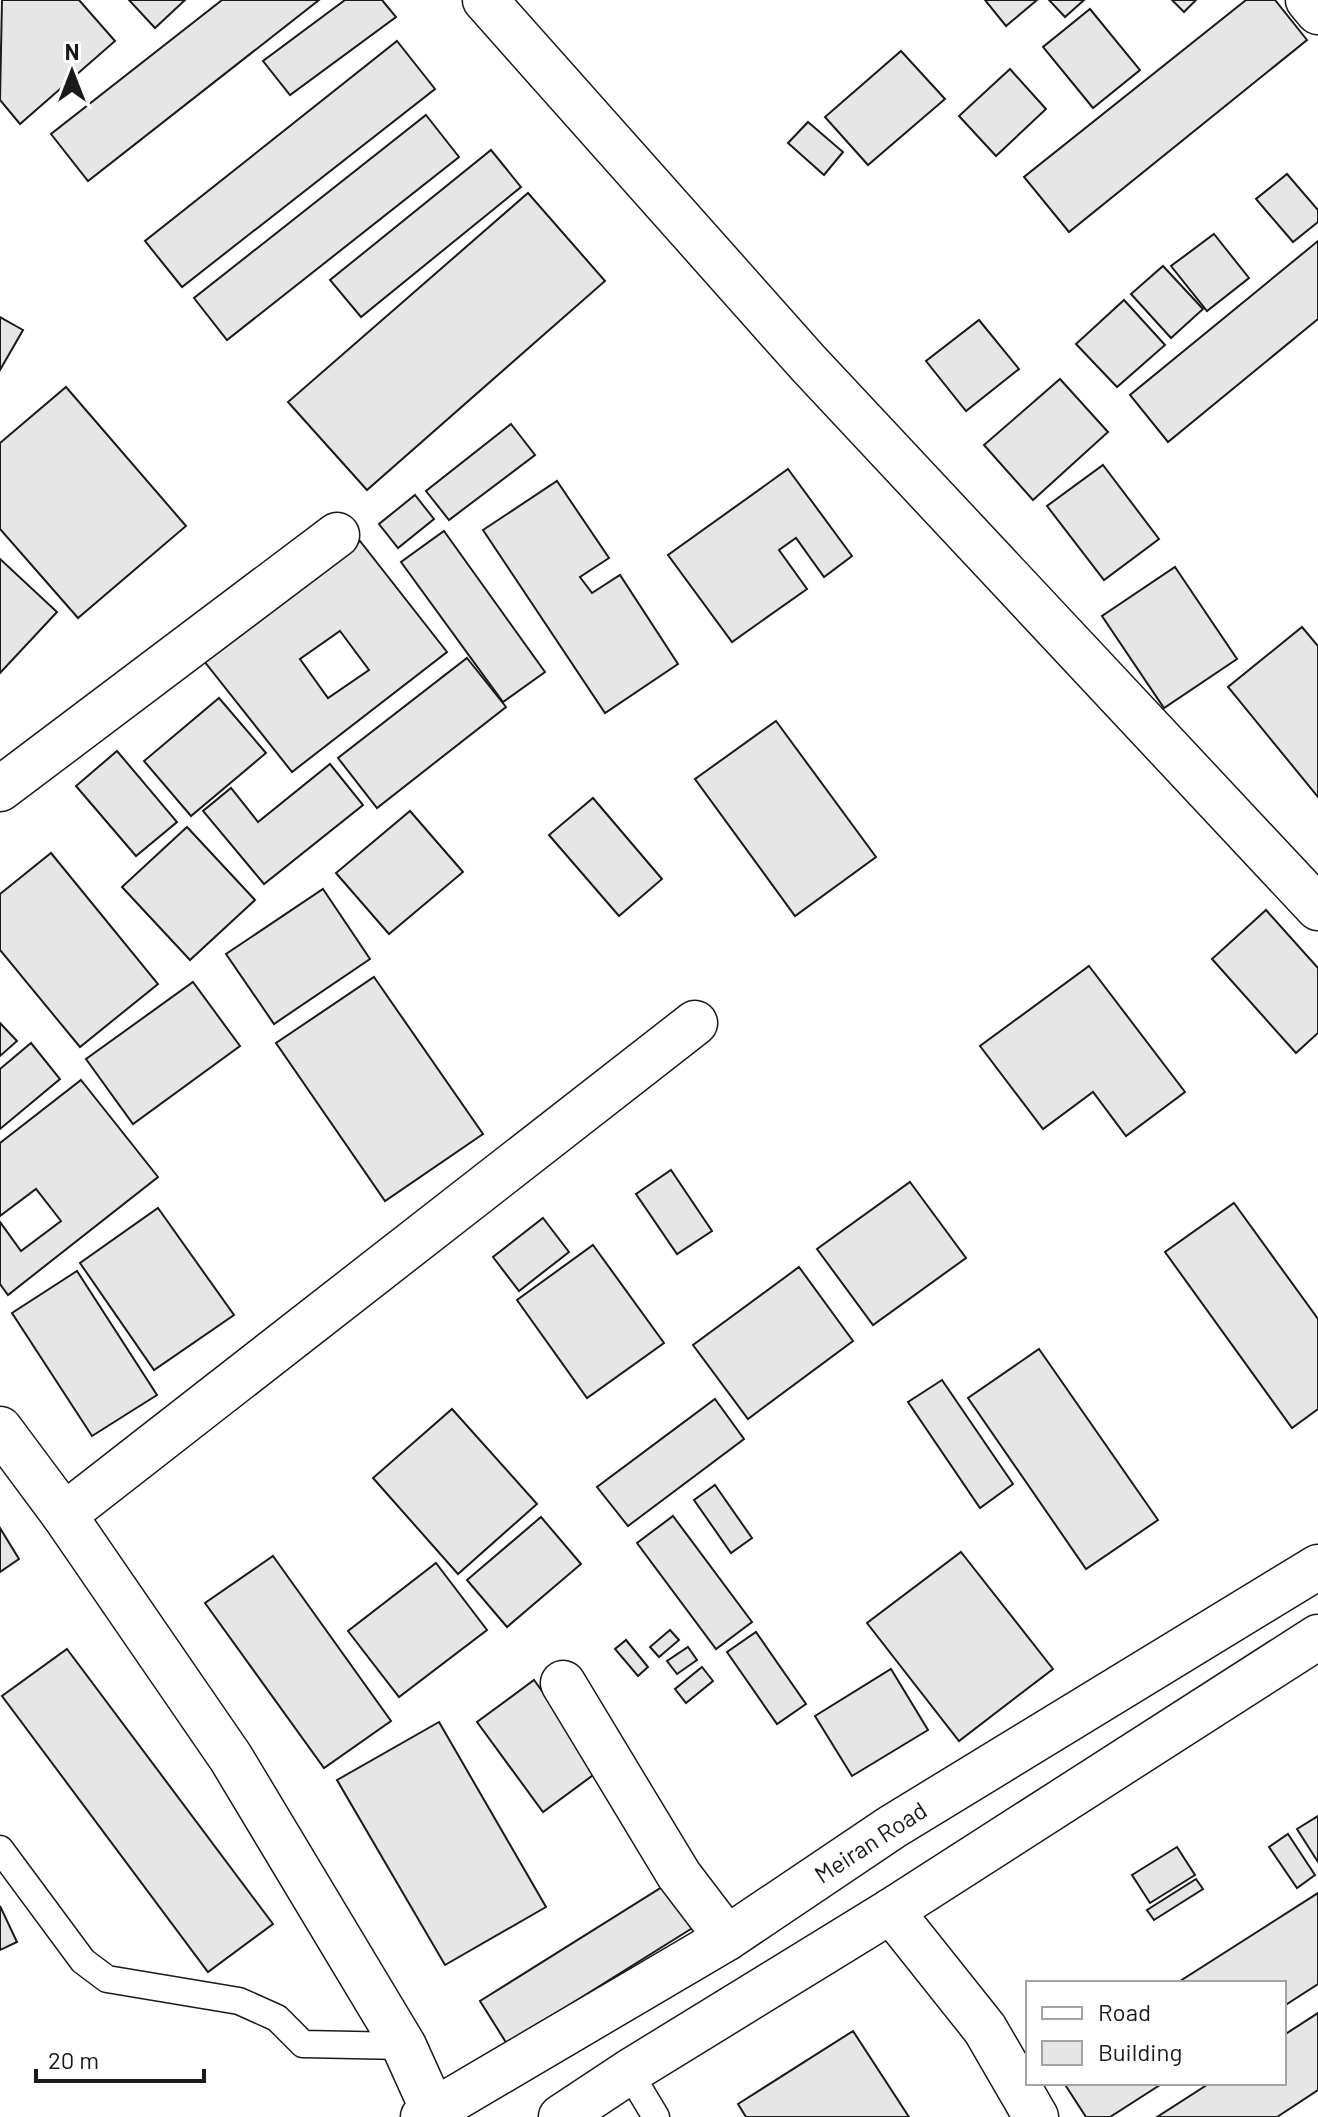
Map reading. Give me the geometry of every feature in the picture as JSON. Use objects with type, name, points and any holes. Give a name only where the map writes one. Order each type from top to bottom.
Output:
[{"type":"street","points":[[485,0],[808,363],[1318,908]]},
{"type":"street","points":[[1308,0],[1318,12]]},
{"type":"street","points":[[0,789],[337,535]]},
{"type":"street","points":[[64,1515],[695,1023]]},
{"type":"street","points":[[0,1429],[64,1515],[231,1758],[404,2046],[431,2115]]},
{"type":"street","name":"Meiran Road","points":[[431,2115],[727,1938],[892,1827],[1318,1567]]},
{"type":"street","points":[[561,2117],[891,1911],[1318,1637]]},
{"type":"street","points":[[563,1683],[679,1875],[727,1938]]},
{"type":"street","points":[[891,1911],[985,2029],[1036,2117]]},
{"type":"lane","points":[[0,1849],[83,1961],[107,1979],[239,2001],[277,2018],[303,2044],[404,2046]]},
{"type":"lane","points":[[629,2072],[656,2117]]},
{"type":"building","points":[[2,0],[79,0],[115,41],[20,124],[0,100]]},
{"type":"building","points":[[129,0],[185,0],[155,28]]},
{"type":"building","points":[[222,0],[319,0],[88,181],[51,134]]},
{"type":"building","points":[[345,0],[382,0],[396,17],[290,95],[263,61]]},
{"type":"building","points":[[985,0],[1037,0],[1006,26]]},
{"type":"building","points":[[1049,0],[1084,0],[1065,17]]},
{"type":"building","points":[[1172,0],[1196,0],[1184,12]]},
{"type":"building","points":[[1246,0],[1275,0],[1307,40],[1069,232],[1024,177]]},
{"type":"building","points":[[1090,9],[1140,70],[1093,108],[1043,47]]},
{"type":"building","points":[[397,41],[435,89],[182,287],[145,241]]},
{"type":"building","points":[[901,51],[945,99],[868,165],[825,117]]},
{"type":"building","points":[[1010,69],[1046,109],[996,156],[959,116]]},
{"type":"building","points":[[426,115],[459,157],[227,340],[194,298]]},
{"type":"building","points":[[808,122],[843,152],[824,175],[788,143]]},
{"type":"building","points":[[491,150],[521,187],[361,317],[330,280]]},
{"type":"building","points":[[1287,174],[1318,210],[1318,222],[1293,242],[1256,199]]},
{"type":"building","points":[[528,193],[605,281],[367,490],[288,402]]},
{"type":"building","points":[[1214,234],[1249,278],[1207,311],[1171,266]]},
{"type":"building","points":[[1318,241],[1318,319],[1168,442],[1130,395]]},
{"type":"building","points":[[1163,266],[1203,309],[1171,338],[1131,294]]},
{"type":"building","points":[[1124,300],[1165,345],[1117,387],[1076,344]]},
{"type":"building","points":[[0,317],[23,330],[0,370]]},
{"type":"building","points":[[979,320],[1019,369],[966,411],[926,361]]},
{"type":"building","points":[[1060,379],[1108,432],[1033,500],[984,445]]},
{"type":"building","points":[[66,387],[186,526],[78,618],[0,529],[0,443]]},
{"type":"building","points":[[511,424],[535,455],[449,520],[426,491]]},
{"type":"building","points":[[1103,465],[1159,539],[1104,580],[1047,506]]},
{"type":"building","points":[[788,469],[852,556],[824,577],[796,538],[779,550],[807,589],[732,642],[668,555]]},
{"type":"building","points":[[557,481],[609,558],[580,577],[592,593],[620,575],[678,664],[605,713],[483,530]]},
{"type":"building","points":[[415,495],[434,519],[398,548],[379,524]]},
{"type":"building","points":[[444,531],[545,672],[503,702],[401,562]]},
{"type":"building","points":[[360,541],[447,652],[292,772],[204,661]],"holes":[[[340,631],[369,670],[328,698],[300,659]]]},
{"type":"building","points":[[0,559],[57,612],[0,673]]},
{"type":"building","points":[[1175,567],[1237,659],[1164,708],[1102,616]]},
{"type":"building","points":[[1302,627],[1318,646],[1318,797],[1228,687]]},
{"type":"building","points":[[467,658],[506,707],[377,808],[338,758]]},
{"type":"building","points":[[219,698],[266,753],[191,816],[144,761]]},
{"type":"building","points":[[776,721],[876,857],[795,916],[695,779]]},
{"type":"building","points":[[117,751],[177,822],[136,856],[76,786]]},
{"type":"building","points":[[330,764],[363,805],[264,884],[203,811],[231,788],[258,822]]},
{"type":"building","points":[[593,798],[662,879],[619,916],[549,835]]},
{"type":"building","points":[[410,811],[463,872],[389,934],[336,873]]},
{"type":"building","points":[[187,827],[255,900],[190,960],[122,887]]},
{"type":"building","points":[[51,853],[158,984],[80,1047],[0,950],[0,894]]},
{"type":"building","points":[[323,889],[370,959],[274,1024],[226,954]]},
{"type":"building","points":[[1266,910],[1318,968],[1318,1033],[1296,1053],[1212,959]]},
{"type":"building","points":[[1089,966],[1185,1092],[1126,1136],[1093,1092],[1043,1129],[980,1046]]},
{"type":"building","points":[[374,977],[483,1134],[385,1201],[276,1043]]},
{"type":"building","points":[[193,982],[240,1046],[133,1124],[86,1059]]},
{"type":"building","points":[[0,1023],[17,1041],[0,1056]]},
{"type":"building","points":[[31,1043],[60,1079],[0,1129],[0,1069]]},
{"type":"building","points":[[81,1080],[158,1177],[8,1295],[0,1284],[0,1222],[21,1251],[61,1221],[36,1189],[0,1216],[0,1143]]},
{"type":"building","points":[[671,1170],[712,1231],[677,1254],[636,1194]]},
{"type":"building","points":[[910,1182],[966,1258],[873,1325],[817,1249]]},
{"type":"building","points":[[1234,1203],[1318,1319],[1318,1409],[1292,1428],[1165,1252]]},
{"type":"building","points":[[158,1208],[234,1315],[154,1370],[80,1263]]},
{"type":"building","points":[[543,1218],[569,1252],[519,1291],[493,1257]]},
{"type":"building","points":[[593,1245],[664,1343],[587,1398],[517,1300]]},
{"type":"building","points":[[799,1267],[853,1341],[748,1419],[693,1345]]},
{"type":"building","points":[[77,1271],[157,1395],[92,1436],[12,1313]]},
{"type":"building","points":[[1039,1349],[1158,1520],[1086,1569],[968,1398]]},
{"type":"building","points":[[942,1380],[1013,1484],[980,1508],[908,1402]]},
{"type":"building","points":[[715,1399],[744,1439],[628,1526],[597,1487]]},
{"type":"building","points":[[452,1409],[537,1504],[458,1574],[373,1478]]},
{"type":"building","points":[[715,1485],[752,1538],[731,1553],[694,1500]]},
{"type":"building","points":[[673,1516],[752,1622],[716,1649],[637,1543]]},
{"type":"building","points":[[541,1517],[581,1564],[507,1627],[467,1580]]},
{"type":"building","points":[[0,1528],[19,1559],[0,1572]]},
{"type":"building","points":[[961,1552],[1053,1669],[959,1741],[867,1623]]},
{"type":"building","points":[[273,1556],[391,1721],[324,1768],[205,1603]]},
{"type":"building","points":[[436,1563],[487,1630],[399,1697],[348,1631]]},
{"type":"building","points":[[670,1630],[679,1640],[659,1657],[650,1647]]},
{"type":"building","points":[[756,1632],[806,1704],[777,1724],[727,1652]]},
{"type":"building","points":[[626,1640],[648,1667],[638,1676],[615,1649]]},
{"type":"building","points":[[688,1647],[697,1660],[677,1674],[667,1661]]},
{"type":"building","points":[[67,1649],[273,1924],[208,1972],[2,1696]]},
{"type":"building","points":[[702,1667],[713,1681],[686,1703],[675,1689]]},
{"type":"building","points":[[891,1669],[928,1730],[852,1776],[815,1716]]},
{"type":"building","points":[[534,1680],[600,1770],[543,1812],[477,1722]]},
{"type":"building","points":[[439,1722],[546,1907],[445,1965],[337,1780]]},
{"type":"building","points":[[1318,1816],[1318,1862],[1297,1829]]},
{"type":"building","points":[[1288,1834],[1315,1875],[1297,1888],[1269,1847]]},
{"type":"building","points":[[1177,1847],[1195,1875],[1150,1903],[1132,1875]]},
{"type":"building","points":[[1196,1879],[1203,1889],[1154,1920],[1147,1910]]},
{"type":"building","points":[[667,1884],[694,1927],[507,2044],[480,2001]]},
{"type":"building","points":[[1318,1893],[1318,1984],[1286,2005],[1286,1981],[1180,1981]]},
{"type":"building","points":[[0,1906],[17,1942],[0,1950]]},
{"type":"building","points":[[1318,2013],[1318,2090],[1277,2117],[1157,2117],[1207,2085],[1286,2085],[1286,2034]]},
{"type":"building","points":[[853,2031],[909,2117],[746,2117],[738,2104]]},
{"type":"building","points":[[1065,2085],[1160,2085],[1110,2117],[1086,2117]]}]
